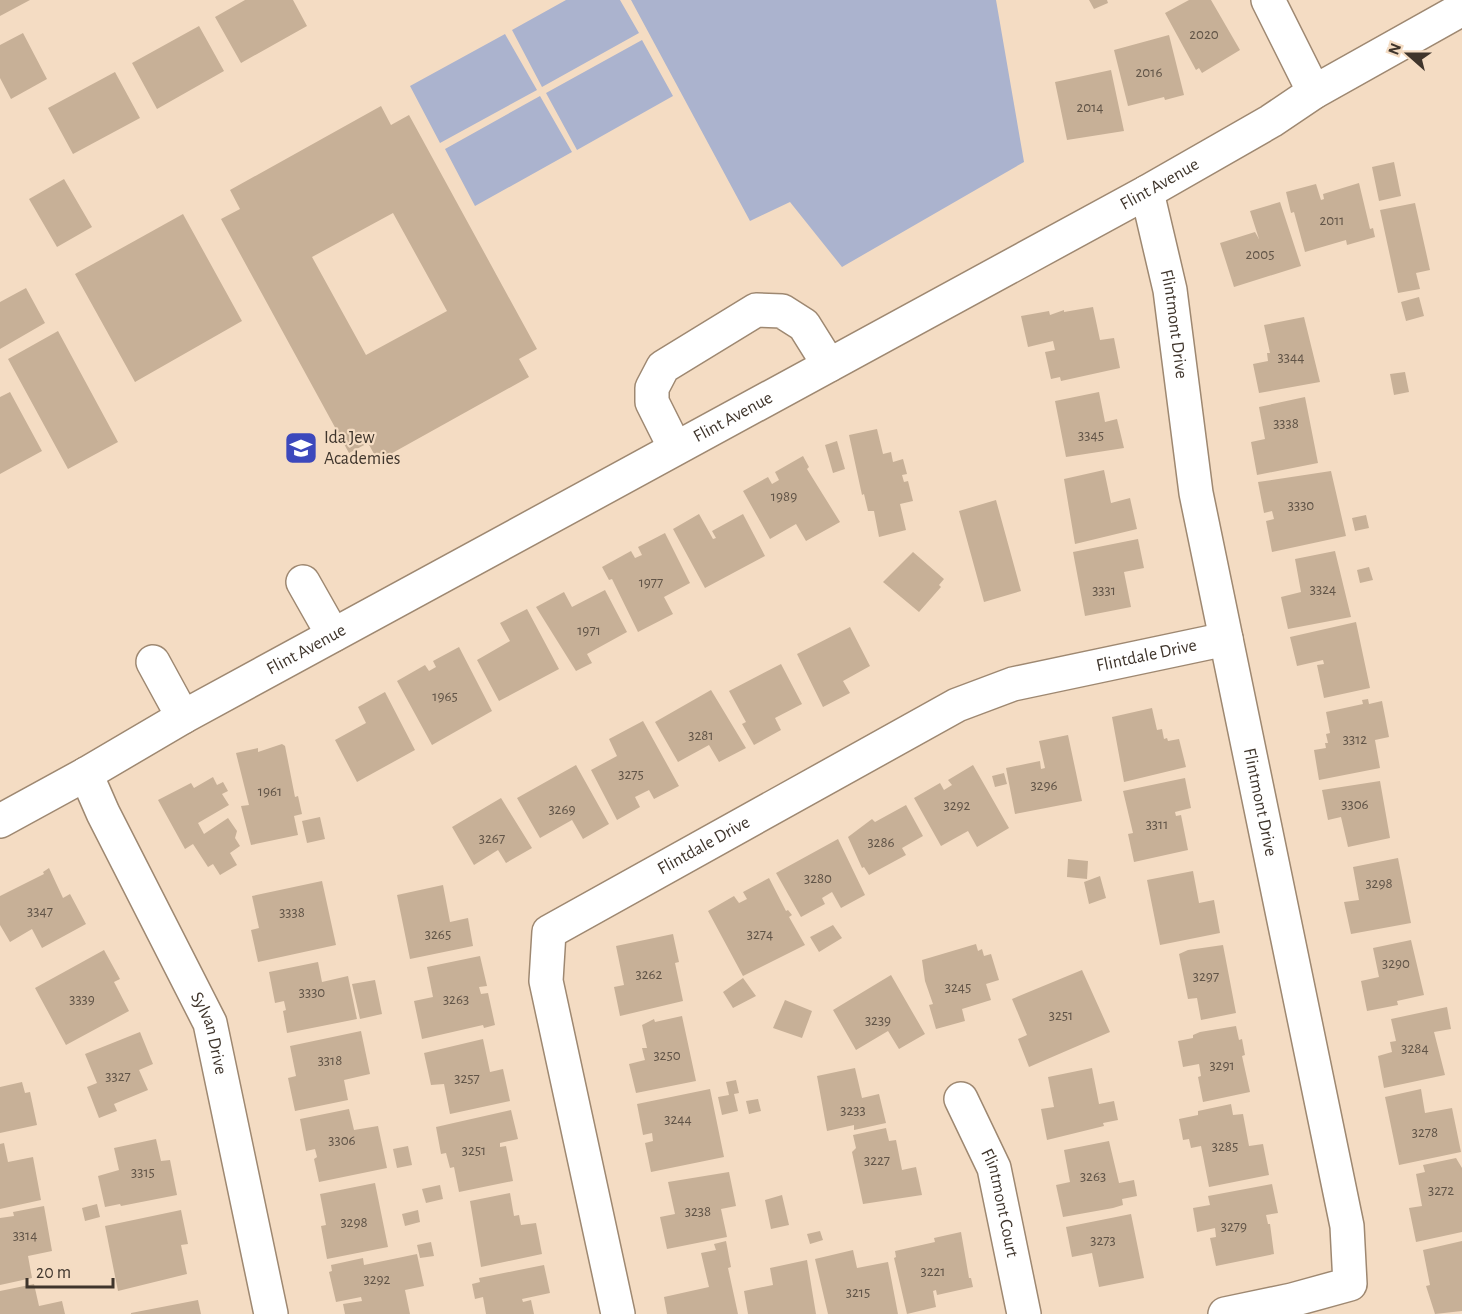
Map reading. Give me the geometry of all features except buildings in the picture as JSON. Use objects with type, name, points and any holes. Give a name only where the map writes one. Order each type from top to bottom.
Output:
[{"type":"street","points":[[1268,0],[1314,92]]},
{"type":"street","name":"Flint Avenue","points":[[0,820],[86,774],[183,717],[1147,192],[1271,121],[1314,92],[1462,9]]},
{"type":"street","name":"Flintmont Drive","points":[[1147,192],[1170,290],[1196,492],[1347,1226],[1350,1284],[1225,1314]]},
{"type":"street","points":[[675,448],[652,402],[652,388],[663,367],[756,309],[782,311],[804,325],[829,365]]},
{"type":"street","points":[[303,582],[333,635]]},
{"type":"street","name":"Flintdale Drive","points":[[618,1314],[546,981],[549,932],[957,705],[1013,684],[1226,639]]},
{"type":"street","points":[[153,662],[183,717]]},
{"type":"street","name":"Sylvan Drive","points":[[86,774],[103,813],[210,1023],[271,1314]]},
{"type":"street","name":"Flintmont Court","points":[[961,1099],[994,1168],[1024,1314]]},
{"type":"shaded area","points":[[566,0],[620,0],[639,33],[542,87],[512,30]]},
{"type":"shaded area","points":[[631,0],[996,0],[1024,162],[842,267],[790,202],[750,221]]},
{"type":"shaded area","points":[[505,34],[537,90],[440,143],[410,86]]},
{"type":"shaded area","points":[[642,40],[673,96],[577,150],[546,93]]},
{"type":"shaded area","points":[[540,96],[572,152],[475,206],[445,149]]},
{"type":"place","name":"Ida Jew Academies","points":[[301,448]]}]
